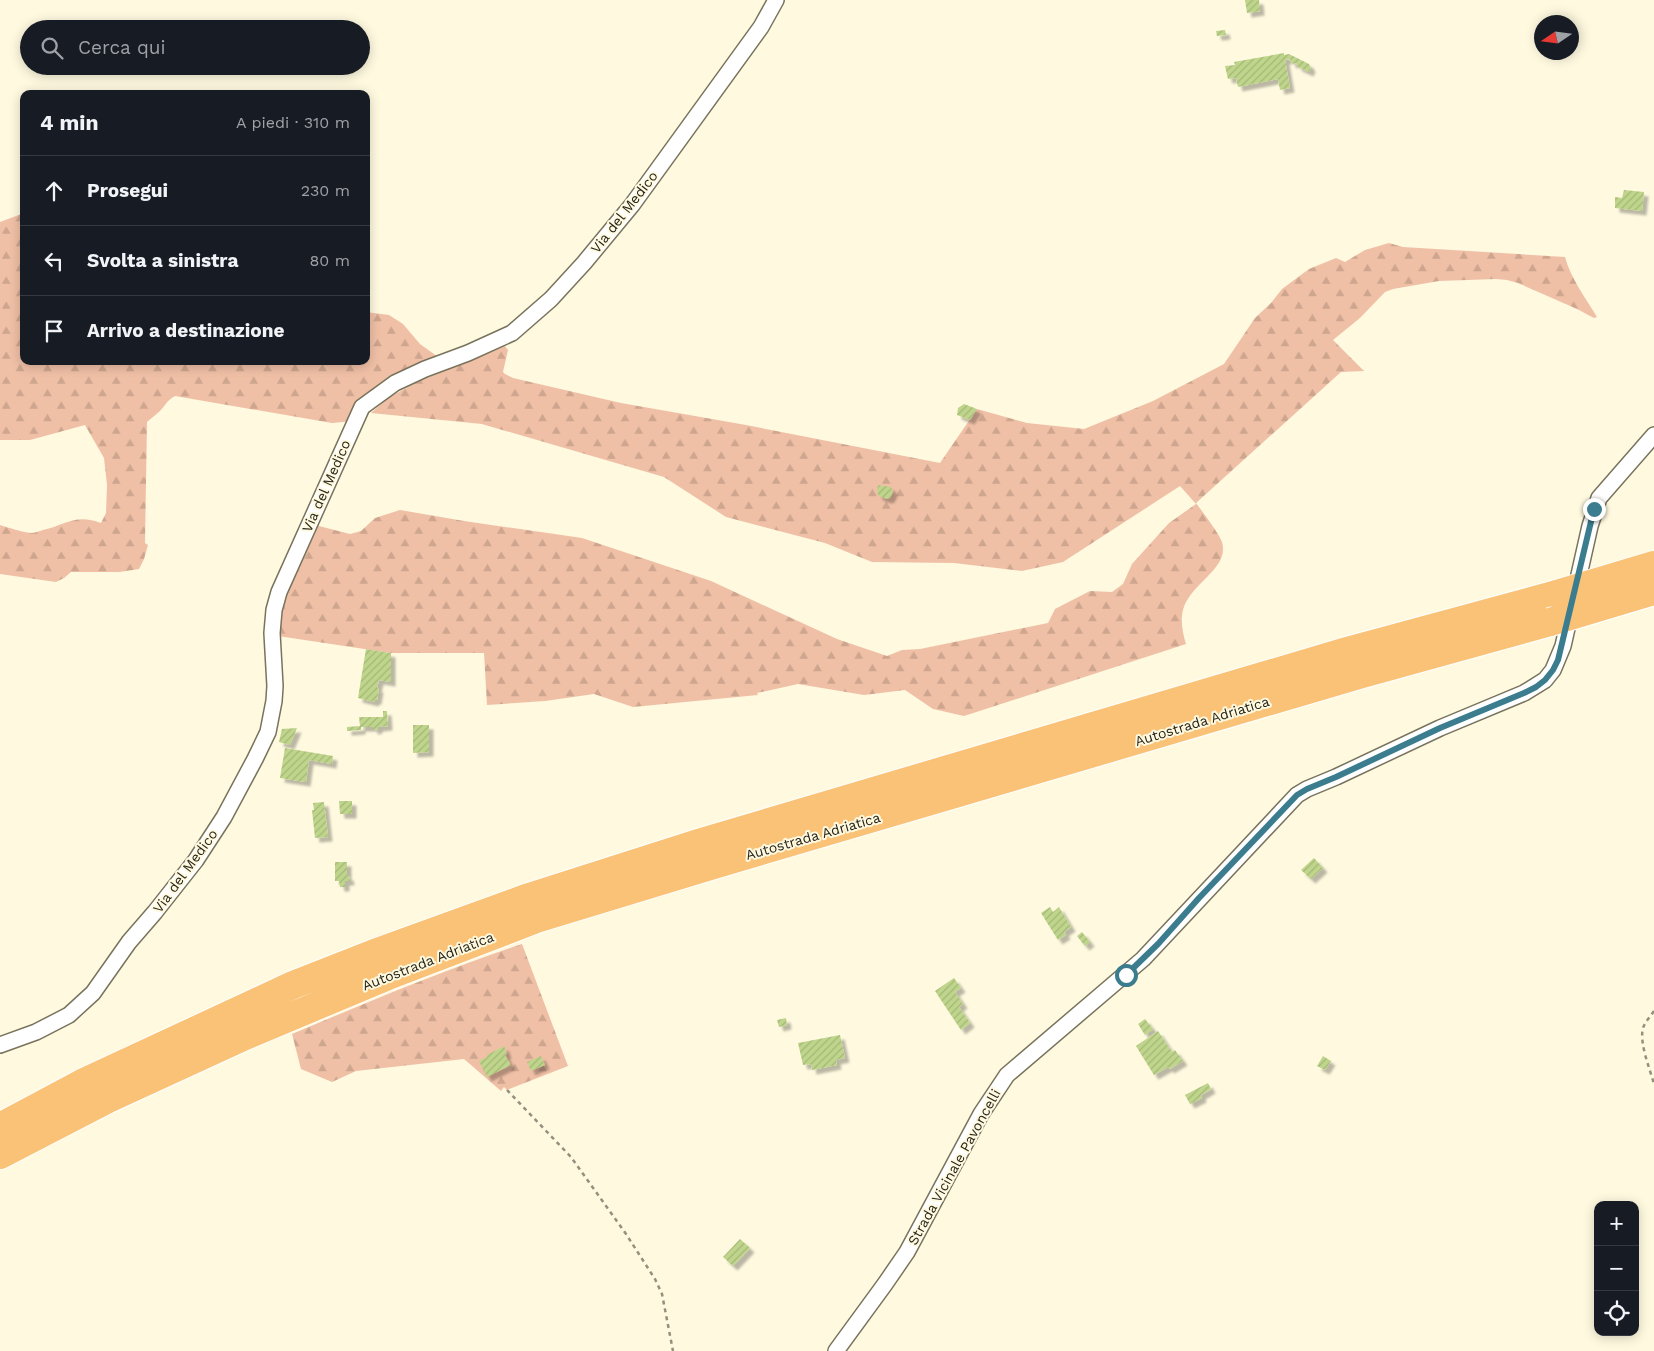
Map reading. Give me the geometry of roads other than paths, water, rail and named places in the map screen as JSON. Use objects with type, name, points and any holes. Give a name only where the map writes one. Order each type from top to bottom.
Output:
[{"type":"highway","name":"Autostrada Adriatica","points":[[0,1127],[82,1083],[293,985],[529,897],[698,843],[1347,651],[1558,594],[1654,564]]},
{"type":"highway","name":"Autostrada Adriatica","points":[[0,1155],[108,1099],[245,1036],[388,976],[539,918],[719,863],[1362,674],[1654,591]]},
{"type":"street","name":"Via del Medico","points":[[0,1045],[36,1032],[69,1015],[93,993],[129,942],[196,860],[224,817],[268,732],[275,686],[272,633],[274,610],[279,592],[362,406],[395,383],[425,368],[468,353],[512,333],[551,299],[632,205],[761,27],[776,0]]},
{"type":"street","name":"Strada Vicinale Pavoncelli","points":[[836,1351],[877,1296],[910,1246],[981,1114],[1006,1075],[1143,959],[1288,803],[1307,789],[1440,728],[1524,693],[1545,680],[1553,670],[1563,646],[1590,526],[1599,498],[1654,435]]}]
